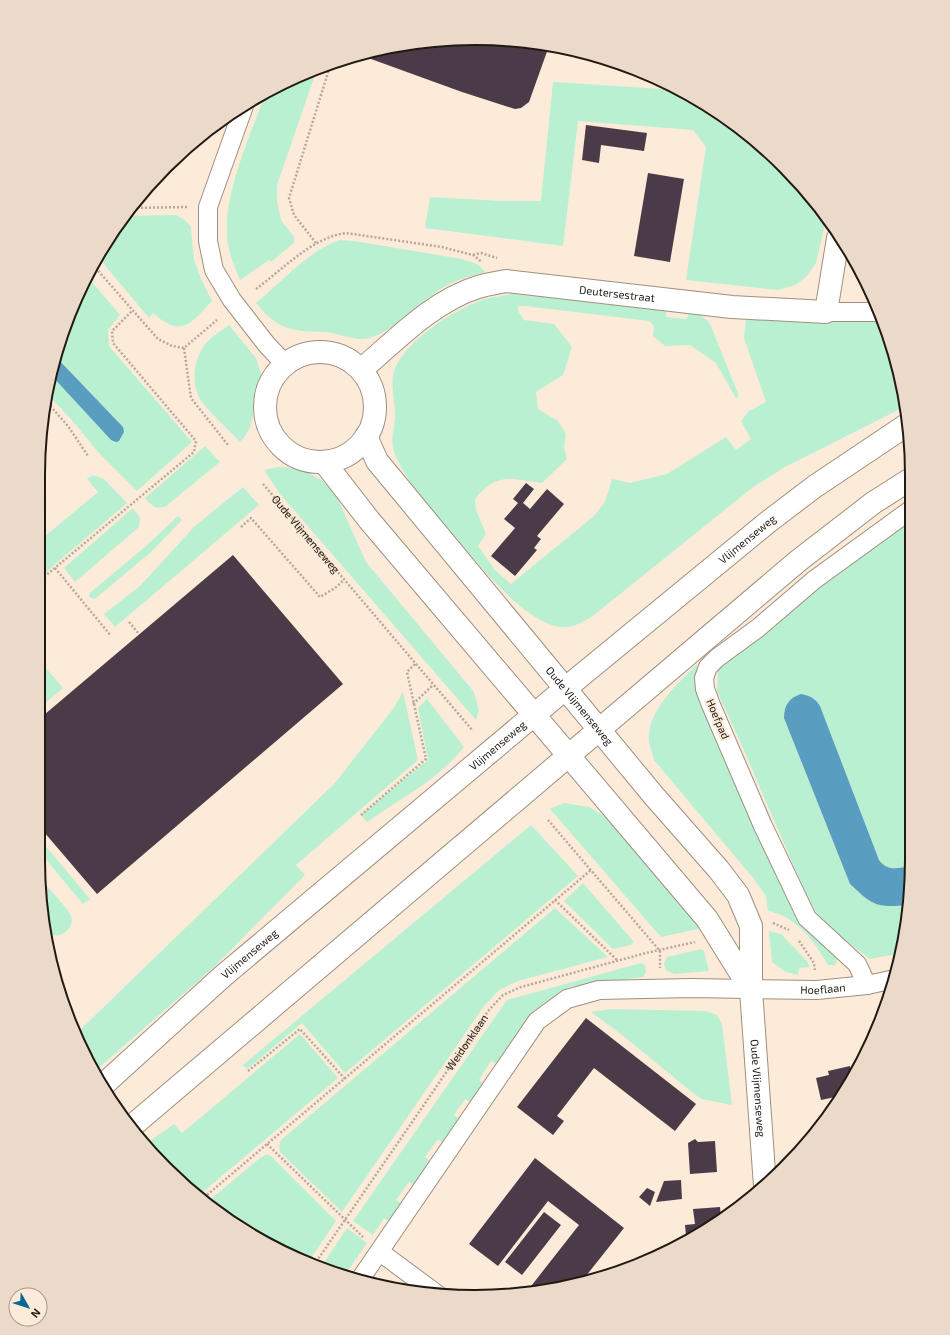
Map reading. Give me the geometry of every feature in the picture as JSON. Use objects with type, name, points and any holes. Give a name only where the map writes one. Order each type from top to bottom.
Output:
[{"type":"street","points":[[241,114],[208,207],[208,241],[214,270],[232,300],[267,345],[285,364]]},
{"type":"street","points":[[837,243],[826,312],[873,312]]},
{"type":"street","name":"Deutersestraat","points":[[361,370],[417,322],[441,305],[478,287],[506,281],[732,307],[826,312]]},
{"type":"street","points":[[324,351],[344,357],[361,370],[373,390],[375,414],[366,436],[353,451],[334,460],[324,462],[304,460],[287,452],[276,441],[268,426],[264,410],[266,392],[273,377],[285,364],[303,354],[324,351]]},
{"type":"street","name":"Vlijmenseweg","points":[[107,1082],[223,976],[566,688],[768,522],[814,487],[902,428]]},
{"type":"street","name":"Oude Vlijmenseweg","points":[[366,436],[377,461],[654,796],[719,870],[738,896],[752,926],[751,990],[764,1178]]},
{"type":"street","name":"Oude Vlijmenseweg","points":[[324,462],[384,538],[535,714],[569,757],[707,919],[751,990]]},
{"type":"street","points":[[135,1123],[569,757],[798,561],[873,503],[905,483]]},
{"type":"street","name":"Hoefpad","points":[[867,985],[857,964],[807,918],[763,826],[711,705],[705,689],[704,678],[708,667],[717,658],[758,628],[814,580],[905,514]]},
{"type":"street","name":"Hoeflaan","points":[[751,990],[817,990],[867,985],[887,981]]},
{"type":"street","points":[[363,1275],[537,1021],[567,999],[599,990],[691,988],[751,990]]},
{"type":"street","points":[[380,1252],[427,1287]]},
{"type":"path","points":[[316,243],[294,216],[289,198],[328,71]]},
{"type":"path","points":[[138,208],[208,207]]},
{"type":"path","points":[[256,289],[316,243],[333,235],[346,233],[442,247],[472,255]]},
{"type":"path","points":[[97,271],[158,339],[172,346],[184,348],[217,320]]},
{"type":"path","points":[[45,576],[194,452],[196,440],[113,343],[112,331],[132,311]]},
{"type":"path","points":[[184,348],[188,386],[191,398],[228,444]]},
{"type":"path","points":[[51,407],[68,426],[88,456]]},
{"type":"path","name":"Oude Vlijmenseweg","points":[[264,484],[473,731]]},
{"type":"path","points":[[241,527],[251,518],[320,597],[335,588],[344,580]]},
{"type":"path","points":[[55,568],[112,636]]},
{"type":"path","points":[[129,622],[139,634]]},
{"type":"path","points":[[361,815],[426,759],[407,672],[415,664]]},
{"type":"path","points":[[413,704],[433,685]]},
{"type":"path","points":[[548,820],[660,951]]},
{"type":"path","points":[[206,1196],[591,870]]},
{"type":"path","points":[[555,900],[618,961]]},
{"type":"path","points":[[752,926],[768,923],[776,924],[785,927],[792,934]]},
{"type":"path","points":[[797,940],[814,963],[817,990]]},
{"type":"path","name":"Weidonklaan","points":[[318,1260],[489,1010],[503,995],[521,987],[646,953],[697,942]]},
{"type":"path","points":[[248,1071],[300,1029],[344,1079]]},
{"type":"path","points":[[267,1144],[380,1252]]},
{"type":"green space","points":[[314,76],[277,185],[277,201],[281,220],[294,237],[294,243],[271,262],[269,260],[240,280],[228,245],[227,216],[230,198],[247,143],[262,102],[285,89]]},
{"type":"green space","points":[[553,82],[665,89],[714,117],[759,152],[798,191],[825,225],[816,263],[806,277],[795,285],[778,290],[686,280],[706,147],[693,130],[578,121],[563,246],[425,228],[430,197],[502,201],[541,201]]},
{"type":"green space","points":[[176,215],[185,220],[191,227],[194,260],[212,301],[198,316],[186,325],[172,325],[163,321],[153,313],[149,318],[102,262],[117,236],[132,216]]},
{"type":"green space","points":[[339,240],[354,241],[462,259],[479,265],[485,272],[463,278],[447,285],[407,316],[379,335],[364,339],[352,338],[328,332],[301,331],[285,327],[271,318],[256,303],[306,259],[327,245]]},
{"type":"green space","points":[[91,281],[120,315],[108,330],[109,346],[192,442],[137,491],[98,452],[52,399],[56,380],[111,440],[123,427],[61,362],[78,310]]},
{"type":"green space","points":[[513,294],[666,309],[666,317],[687,319],[689,312],[699,315],[707,320],[711,326],[739,396],[736,398],[716,363],[690,345],[665,346],[653,336],[654,326],[649,321],[518,306],[518,311],[524,320],[554,324],[572,347],[563,375],[536,392],[538,409],[558,421],[566,434],[564,447],[567,459],[542,483],[505,479],[490,485],[475,499],[476,510],[486,534],[478,546],[495,570],[511,584],[594,516],[605,502],[612,479],[630,483],[667,474],[726,437],[736,450],[751,439],[741,421],[749,411],[766,402],[744,338],[746,318],[875,319],[890,364],[897,391],[900,409],[785,467],[752,488],[586,620],[566,627],[549,624],[525,610],[491,578],[422,499],[404,473],[394,453],[392,442],[395,414],[392,385],[393,375],[398,363],[418,339],[447,317],[476,302]]},
{"type":"green space","points":[[229,325],[256,358],[261,374],[251,425],[246,435],[240,442],[202,402],[198,395],[195,378],[197,361],[204,346],[211,338]]},
{"type":"green space","points":[[205,446],[220,462],[166,506],[159,508],[154,506],[145,498]]},
{"type":"green space","points":[[279,467],[304,471],[320,479],[332,490],[337,497],[366,562],[474,692],[479,710],[476,720],[280,494],[264,470]]},
{"type":"green space","points":[[93,475],[104,479],[127,503],[45,573],[45,536],[98,492],[87,479]]},
{"type":"green space","points":[[243,487],[259,505],[115,627],[104,614],[140,586],[195,526]]},
{"type":"green space","points":[[133,508],[140,518],[139,527],[75,582],[64,568]]},
{"type":"green space","points":[[178,516],[182,520],[151,552],[95,599],[89,597],[90,593],[146,546]]},
{"type":"green space","points":[[905,522],[905,867],[890,868],[882,864],[879,860],[820,706],[784,710],[784,718],[850,884],[864,897],[876,904],[889,906],[902,905],[894,954],[870,959],[832,930],[815,911],[801,883],[717,691],[718,667]]},
{"type":"green space","points":[[697,664],[698,691],[833,951],[837,960],[835,965],[828,965],[811,939],[796,924],[787,918],[768,911],[766,896],[754,879],[654,760],[649,742],[649,731],[653,720],[665,699]]},
{"type":"green space","points":[[45,667],[63,688],[45,703]]},
{"type":"green space","points":[[403,692],[418,760],[296,865],[305,875],[214,967],[99,1068],[80,1030],[335,783],[393,709]]},
{"type":"green space","points":[[427,699],[464,747],[454,759],[431,779],[367,822],[361,815],[428,760],[418,708]]},
{"type":"green space","points":[[564,803],[589,807],[611,820],[702,928],[661,937],[550,809]]},
{"type":"green space","points":[[531,825],[578,876],[345,1073],[302,1023],[247,1069],[243,1065]]},
{"type":"green space","points":[[45,845],[90,899],[83,904],[45,858]]},
{"type":"green space","points":[[583,883],[634,942],[631,945],[613,949],[564,901]]},
{"type":"green space","points":[[46,885],[71,916],[72,921],[68,929],[60,935],[52,934]]},
{"type":"green space","points":[[555,908],[608,957],[518,981],[499,990],[484,1006],[342,1212],[280,1152],[279,1146],[281,1140]]},
{"type":"green space","points":[[769,931],[781,934],[807,961],[810,967],[799,968],[798,975],[786,972],[772,962]]},
{"type":"green space","points":[[701,949],[704,951],[709,971],[674,974],[666,970],[664,964],[667,957]]},
{"type":"green space","points":[[641,963],[645,965],[646,973],[643,977],[569,987],[543,1004],[528,1020],[497,1064],[491,1061],[479,1080],[484,1084],[472,1103],[465,1099],[454,1115],[460,1120],[444,1144],[438,1139],[425,1157],[431,1162],[414,1185],[409,1182],[396,1200],[401,1203],[389,1221],[384,1218],[373,1235],[353,1221],[507,1000]]},
{"type":"green space","points":[[611,1009],[705,1011],[717,1015],[722,1024],[732,1105],[702,1099],[591,1012]]},
{"type":"green space","points":[[300,1034],[338,1078],[202,1192],[171,1164],[150,1141],[174,1124],[182,1133]]},
{"type":"green space","points":[[267,1154],[272,1157],[336,1221],[311,1258],[285,1246],[260,1232],[236,1218],[211,1199],[260,1158]]},
{"type":"green space","points":[[347,1228],[367,1243],[349,1269],[350,1271],[324,1262]]},
{"type":"water","points":[[61,362],[123,427],[124,432],[119,441],[116,442],[111,440],[56,380]]},
{"type":"water","points":[[801,694],[812,698],[820,706],[879,860],[882,864],[890,868],[905,867],[902,905],[889,906],[876,904],[864,897],[850,884],[784,718],[786,706],[793,698]]},
{"type":"building","points":[[447,46],[503,46],[547,51],[529,102],[521,108],[515,109],[462,92],[370,59],[391,53]]},
{"type":"building","points":[[586,125],[647,133],[644,151],[601,145],[599,163],[582,160]]},
{"type":"building","points":[[648,173],[684,179],[670,262],[634,256]]},
{"type":"building","points":[[526,483],[534,489],[523,503],[530,509],[547,489],[564,504],[537,536],[541,539],[534,548],[537,550],[515,576],[491,556],[515,528],[504,519],[518,503],[513,499]]},
{"type":"building","points":[[233,555],[343,684],[97,894],[45,833],[45,714]]},
{"type":"building","points":[[586,1018],[696,1104],[675,1131],[594,1068],[557,1116],[564,1121],[553,1135],[517,1107]]},
{"type":"building","points":[[850,1066],[850,1069],[834,1097],[821,1100],[816,1078],[829,1075],[828,1071]]},
{"type":"building","points":[[695,1139],[698,1142],[715,1141],[717,1172],[690,1174],[688,1143]]},
{"type":"building","points":[[535,1158],[624,1228],[587,1275],[559,1282],[531,1286],[579,1225],[548,1201],[498,1266],[469,1244]]},
{"type":"building","points":[[681,1180],[682,1199],[656,1202],[664,1181]]},
{"type":"building","points":[[647,1188],[655,1192],[650,1206],[639,1197]]},
{"type":"building","points":[[720,1207],[721,1213],[686,1234],[685,1225],[695,1224],[693,1209]]},
{"type":"building","points":[[544,1212],[561,1225],[522,1275],[505,1262]]}]
